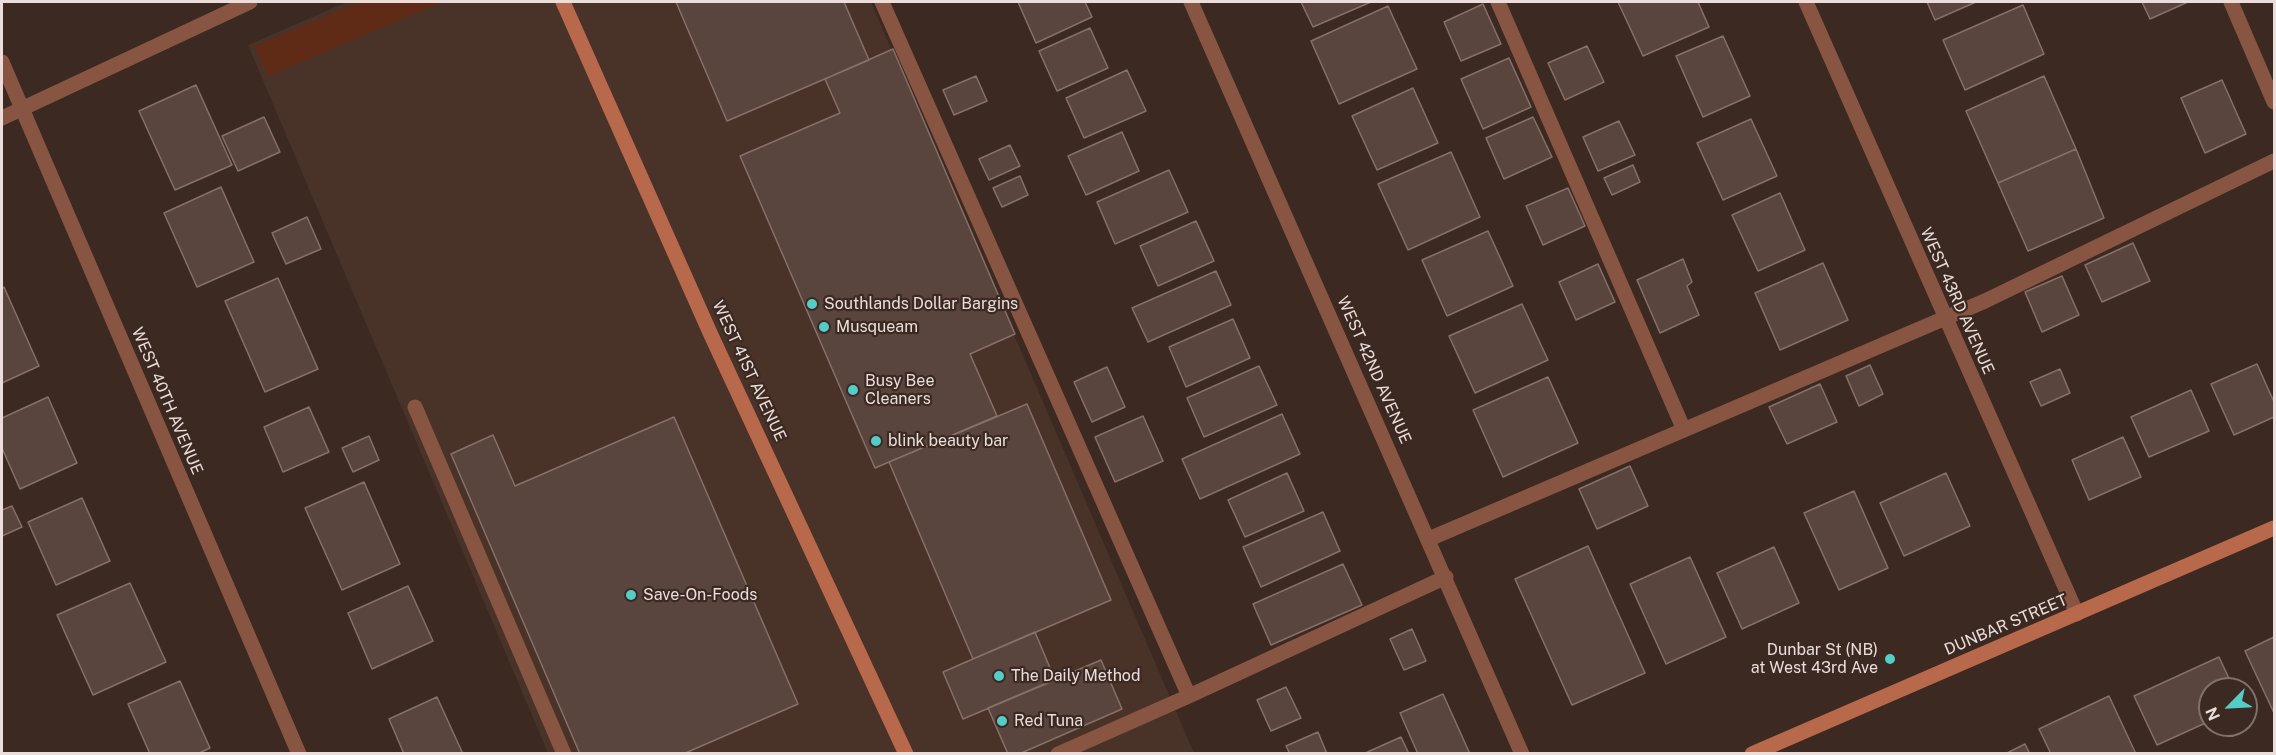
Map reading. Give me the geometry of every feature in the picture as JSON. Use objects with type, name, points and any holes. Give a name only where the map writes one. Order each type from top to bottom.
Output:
[{"type":"main road","name":"WEST 41ST AVENUE","points":[[563,2],[711,335],[906,753]]},
{"type":"main road","name":"DUNBAR STREET","points":[[1752,753],[2274,528]]},
{"type":"street","points":[[2,118],[232,5],[250,2]]},
{"type":"street","points":[[882,2],[1189,696]]},
{"type":"street","name":"WEST 42ND AVENUE","points":[[1191,2],[1522,753]]},
{"type":"street","points":[[1498,2],[1684,430]]},
{"type":"street","name":"WEST 43RD AVENUE","points":[[1806,2],[2077,614]]},
{"type":"street","points":[[2231,2],[2274,102]]},
{"type":"street","name":"WEST 40TH AVENUE","points":[[2,62],[299,753]]},
{"type":"street","points":[[1429,539],[1945,318],[2274,161]]},
{"type":"street","points":[[416,407],[564,753]]},
{"type":"street","points":[[1058,753],[1189,696],[1446,577]]},
{"type":"shaded area","points":[[347,2],[871,2],[1194,753],[548,753],[248,45]]},
{"type":"shaded area","points":[[359,2],[443,2],[268,76],[255,46]]},
{"type":"building","points":[[676,2],[844,2],[869,60],[727,121]]},
{"type":"building","points":[[1018,2],[1085,2],[1092,17],[1036,43]]},
{"type":"building","points":[[1301,2],[1371,2],[1313,27]]},
{"type":"building","points":[[1618,2],[1698,2],[1709,27],[1643,56]]},
{"type":"building","points":[[1927,2],[1976,2],[1935,20]]},
{"type":"building","points":[[2142,2],[2188,2],[2150,19]]},
{"type":"building","points":[[1483,4],[1501,44],[1461,61],[1444,22]]},
{"type":"building","points":[[2023,5],[2044,54],[1965,90],[1943,40]]},
{"type":"building","points":[[1388,6],[1417,69],[1339,104],[1311,41]]},
{"type":"building","points":[[1090,28],[1108,68],[1057,91],[1039,51]]},
{"type":"building","points":[[1723,36],[1750,96],[1703,117],[1676,56]]},
{"type":"building","points":[[1587,46],[1604,82],[1565,100],[1548,63]]},
{"type":"building","points":[[893,49],[1015,334],[970,354],[997,416],[875,468],[740,156],[840,113],[825,79]]},
{"type":"building","points":[[1509,58],[1531,107],[1483,129],[1461,79]]},
{"type":"building","points":[[1127,70],[1146,111],[1084,138],[1066,98]]},
{"type":"building","points":[[976,76],[987,101],[954,115],[943,90]]},
{"type":"building","points":[[2044,76],[2076,149],[1998,183],[1966,111]]},
{"type":"building","points":[[2222,80],[2246,134],[2205,153],[2181,98]]},
{"type":"building","points":[[196,85],[232,165],[175,190],[139,111]]},
{"type":"building","points":[[1413,88],[1438,143],[1377,170],[1352,116]]},
{"type":"building","points":[[264,117],[280,152],[238,171],[222,136]]},
{"type":"building","points":[[1533,117],[1552,157],[1504,179],[1486,138]]},
{"type":"building","points":[[1751,119],[1777,176],[1723,200],[1697,143]]},
{"type":"building","points":[[1619,121],[1635,155],[1598,171],[1583,137]]},
{"type":"building","points":[[1122,132],[1139,171],[1086,195],[1068,156]]},
{"type":"building","points":[[1010,145],[1020,166],[989,180],[979,159]]},
{"type":"building","points":[[2076,149],[2104,218],[2028,251],[1998,183]]},
{"type":"building","points":[[1451,152],[1480,217],[1408,250],[1378,184]]},
{"type":"building","points":[[1633,165],[1640,182],[1612,195],[1604,178]]},
{"type":"building","points":[[1169,170],[1188,212],[1115,244],[1097,202]]},
{"type":"building","points":[[1020,176],[1028,195],[1002,207],[993,188]]},
{"type":"building","points":[[221,187],[254,262],[197,287],[164,213]]},
{"type":"building","points":[[1568,188],[1585,226],[1543,245],[1526,206]]},
{"type":"building","points":[[1780,193],[1805,250],[1758,271],[1732,215]]},
{"type":"building","points":[[307,217],[321,249],[286,264],[272,233]]},
{"type":"building","points":[[1196,221],[1214,261],[1158,286],[1140,246]]},
{"type":"building","points":[[1488,231],[1513,286],[1447,316],[1422,260]]},
{"type":"building","points":[[2133,243],[2150,281],[2102,302],[2085,265]]},
{"type":"building","points":[[1683,259],[1692,282],[1687,286],[1699,315],[1660,333],[1637,280]]},
{"type":"building","points":[[1823,263],[1848,320],[1780,350],[1755,293]]},
{"type":"building","points":[[1598,264],[1615,302],[1576,320],[1559,282]]},
{"type":"building","points":[[1216,271],[1231,305],[1148,342],[1132,308]]},
{"type":"building","points":[[2062,276],[2079,315],[2042,332],[2025,292]]},
{"type":"building","points":[[278,278],[318,369],[265,392],[225,301]]},
{"type":"building","points":[[4,287],[39,366],[2,383],[2,289]]},
{"type":"building","points":[[1522,304],[1548,360],[1475,393],[1449,336]]},
{"type":"building","points":[[1233,319],[1250,358],[1186,387],[1169,347]]},
{"type":"building","points":[[2257,364],[2274,402],[2274,417],[2234,435],[2211,384]]},
{"type":"building","points":[[1870,365],[1883,394],[1859,406],[1846,376]]},
{"type":"building","points":[[1259,366],[1277,405],[1204,437],[1187,398]]},
{"type":"building","points":[[1107,367],[1125,407],[1092,422],[1074,382]]},
{"type":"building","points":[[2060,369],[2070,393],[2041,406],[2030,382]]},
{"type":"building","points":[[1548,377],[1578,443],[1503,477],[1473,410]]},
{"type":"building","points":[[1820,384],[1837,422],[1787,444],[1769,407]]},
{"type":"building","points":[[2191,390],[2209,431],[2149,457],[2131,417]]},
{"type":"building","points":[[48,397],[77,463],[20,489],[2,448],[2,418]]},
{"type":"building","points":[[1027,404],[1111,600],[973,659],[889,462]]},
{"type":"building","points":[[309,407],[329,452],[283,472],[264,427]]},
{"type":"building","points":[[1282,414],[1300,454],[1200,499],[1182,459]]},
{"type":"building","points":[[1143,416],[1163,461],[1115,482],[1095,437]]},
{"type":"building","name":"Save-On-Foods","points":[[674,417],[798,704],[683,754],[580,754],[451,454],[493,435],[515,486]]},
{"type":"building","points":[[369,436],[379,460],[353,472],[342,448]]},
{"type":"building","points":[[2123,437],[2141,477],[2089,500],[2072,460]]},
{"type":"building","points":[[1630,466],[1648,506],[1597,529],[1579,489]]},
{"type":"building","points":[[1287,473],[1304,511],[1245,537],[1228,500]]},
{"type":"building","points":[[1946,473],[1970,526],[1904,556],[1880,503]]},
{"type":"building","points":[[364,482],[400,564],[342,590],[305,508]]},
{"type":"building","points":[[1854,491],[1888,568],[1839,590],[1804,513]]},
{"type":"building","points":[[82,498],[110,561],[56,585],[28,522]]},
{"type":"building","points":[[12,506],[22,527],[2,536],[2,510]]},
{"type":"building","points":[[1323,512],[1340,551],[1261,587],[1243,547]]},
{"type":"building","points":[[1588,546],[1645,673],[1572,705],[1515,579]]},
{"type":"building","points":[[1774,547],[1799,603],[1742,629],[1717,573]]},
{"type":"building","points":[[1690,557],[1726,637],[1666,664],[1630,584]]},
{"type":"building","points":[[1343,564],[1362,605],[1271,645],[1253,604]]},
{"type":"building","points":[[130,583],[166,662],[93,695],[57,615]]},
{"type":"building","points":[[408,586],[433,641],[372,669],[348,613]]},
{"type":"building","points":[[1412,629],[1426,661],[1404,670],[1390,639]]},
{"type":"building","name":"The Daily Method","points":[[1035,632],[1055,680],[963,719],[943,672]]},
{"type":"building","points":[[2274,637],[2274,713],[2258,677],[2245,651]]},
{"type":"building","points":[[2219,657],[2228,677],[2198,677],[2198,726],[2157,745],[2134,696]]},
{"type":"building","points":[[1101,660],[1122,709],[1019,754],[1008,754],[988,708]]},
{"type":"building","points":[[180,681],[210,748],[197,754],[150,754],[128,704]]},
{"type":"building","points":[[1286,687],[1301,718],[1271,731],[1257,700]]},
{"type":"building","points":[[1443,694],[1470,754],[1418,754],[1400,713]]},
{"type":"building","points":[[2109,696],[2136,754],[2051,754],[2039,729]]},
{"type":"building","points":[[437,697],[463,754],[404,754],[389,719]]},
{"type":"building","points":[[1318,732],[1327,754],[1290,754],[1286,746]]},
{"type":"building","points":[[1401,737],[1409,754],[1363,754]]},
{"type":"building","points":[[2025,744],[2030,754],[2005,754]]},
{"type":"place","name":"Southlands Dollar Bargins","points":[[812,304]]},
{"type":"place","name":"Musqueam","points":[[824,327]]},
{"type":"place","name":"Busy Bee Cleaners","points":[[853,390]]},
{"type":"place","name":"blink beauty bar","points":[[876,441]]},
{"type":"place","name":"Save-On-Foods","points":[[631,595]]},
{"type":"place","name":"Dunbar St (NB) at West 43rd Ave","points":[[1890,659]]},
{"type":"place","name":"The Daily Method","points":[[999,676]]},
{"type":"place","name":"Red Tuna","points":[[1002,721]]}]
